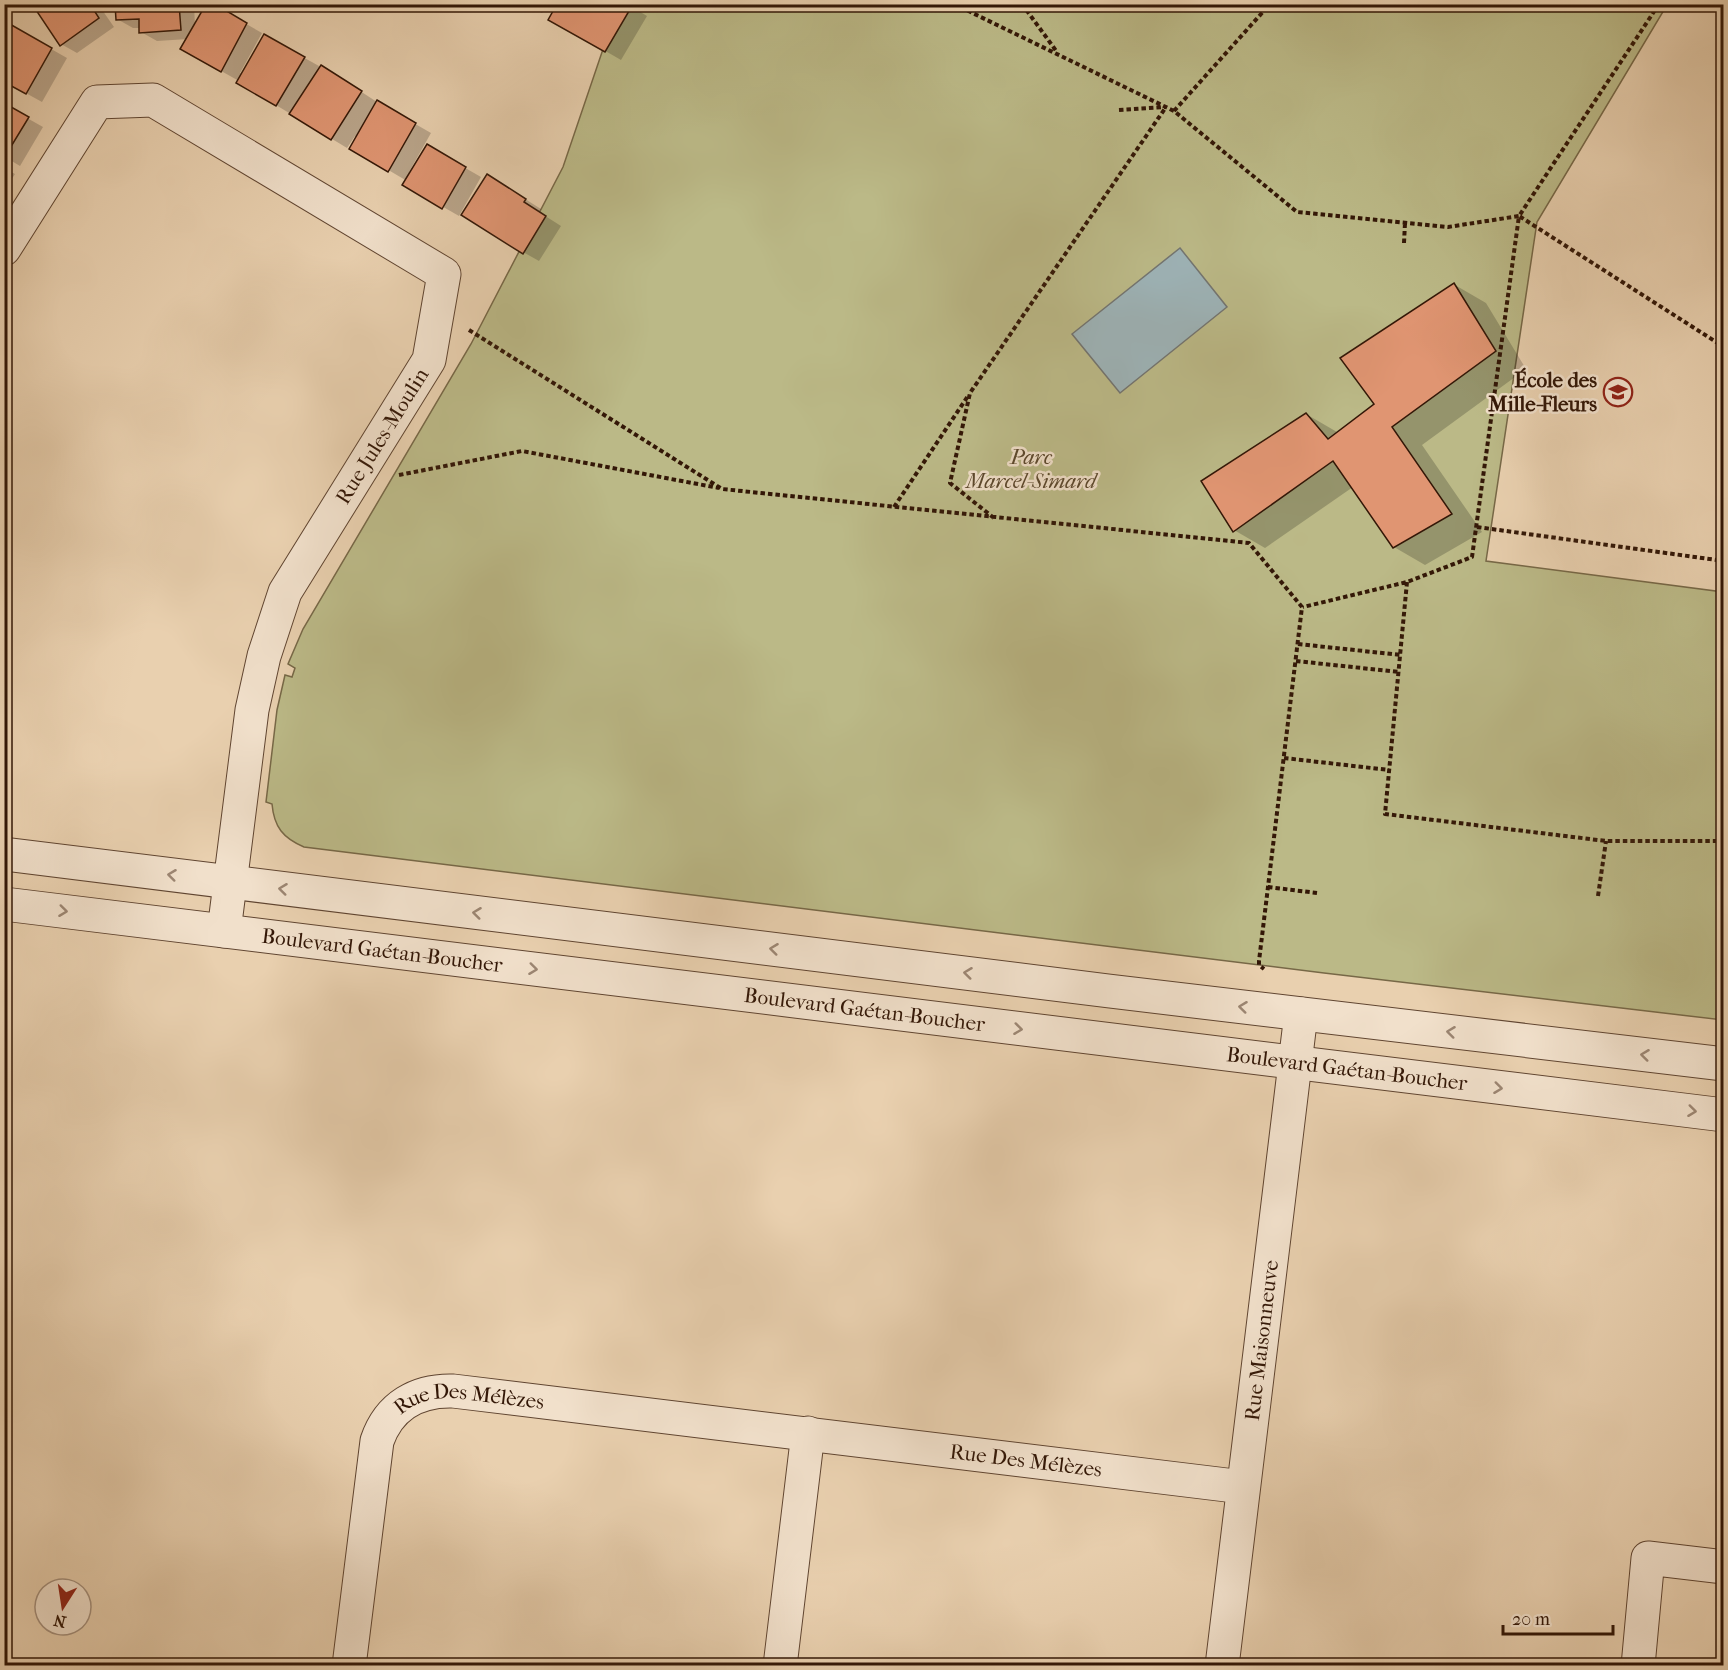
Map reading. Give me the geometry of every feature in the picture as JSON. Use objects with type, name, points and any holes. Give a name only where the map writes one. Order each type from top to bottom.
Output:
[{"type":"street","name":"Rue Jules-Moulin","points":[[4,249],[97,102],[153,100],[444,274],[429,360],[285,592],[264,656],[252,710],[224,931]]},
{"type":"street","points":[[4,854],[1724,1064]]},
{"type":"street","name":"Boulevard Gaétan-Boucher","points":[[4,904],[1724,1115]]},
{"type":"street","name":"Rue Maisonneuve","points":[[1222,1665],[1301,1014]]},
{"type":"street","name":"Rue Des Mélèzes","points":[[349,1665],[377,1441],[387,1419],[405,1402],[428,1392],[453,1391],[1244,1487]]},
{"type":"street","points":[[780,1665],[808,1433]]},
{"type":"street","points":[[1638,1665],[1648,1558],[1724,1567]]},
{"type":"path","points":[[954,4],[1174,111],[1298,212],[1448,227],[1518,216],[1724,347]]},
{"type":"path","points":[[1022,4],[1058,55]]},
{"type":"path","points":[[1174,111],[1270,4]]},
{"type":"path","points":[[1302,607],[1407,582],[1473,557],[1518,216],[1659,4]]},
{"type":"path","points":[[1119,110],[1166,107]]},
{"type":"path","points":[[894,507],[1166,107]]},
{"type":"path","points":[[1404,223],[1404,243]]},
{"type":"path","points":[[438,310],[722,489]]},
{"type":"path","points":[[970,393],[950,483],[995,518]]},
{"type":"path","points":[[351,485],[522,451],[722,489],[1249,543],[1302,607],[1259,964],[1264,969]]},
{"type":"path","points":[[1477,527],[1724,561]]},
{"type":"path","points":[[1407,582],[1385,814],[1606,841],[1724,841]]},
{"type":"path","points":[[1298,644],[1401,655]]},
{"type":"path","points":[[1296,661],[1399,672]]},
{"type":"path","points":[[1284,758],[1389,771]]},
{"type":"path","points":[[1598,896],[1606,841]]},
{"type":"path","points":[[1268,887],[1317,893]]},
{"type":"green space","name":"Parc Marcel-Simard","points":[[618,5],[1667,5],[1537,222],[1486,561],[1723,592],[1723,1020],[304,847],[285,836],[277,825],[272,804],[266,802],[277,710],[285,675],[292,677],[295,668],[288,664],[303,629],[471,344],[563,167]]},
{"type":"water","points":[[1180,248],[1227,307],[1120,393],[1072,334]]},
{"type":"building","points":[[32,4],[90,4],[99,18],[60,46]]},
{"type":"building","points":[[115,4],[179,4],[181,30],[139,33],[139,19],[116,20]]},
{"type":"building","points":[[206,4],[215,4],[247,23],[221,72],[180,49]]},
{"type":"building","points":[[557,4],[629,4],[632,6],[605,52],[548,20]]},
{"type":"building","points":[[8,23],[52,48],[26,94],[4,82],[4,30]]},
{"type":"building","points":[[264,34],[305,57],[276,106],[236,83]]},
{"type":"building","points":[[321,65],[362,91],[331,140],[289,114]]},
{"type":"building","points":[[377,100],[416,123],[388,172],[349,149]]},
{"type":"building","points":[[4,103],[29,117],[4,158]]},
{"type":"building","points":[[427,144],[466,167],[442,209],[402,185]]},
{"type":"building","points":[[487,174],[526,199],[524,202],[546,216],[523,254],[461,215]]},
{"type":"building","points":[[1454,283],[1496,351],[1392,427],[1452,514],[1393,548],[1333,461],[1233,532],[1201,481],[1306,413],[1328,439],[1374,404],[1340,358]]},
{"type":"place","name":"École des Mille-Fleurs","points":[[1618,392]]}]
